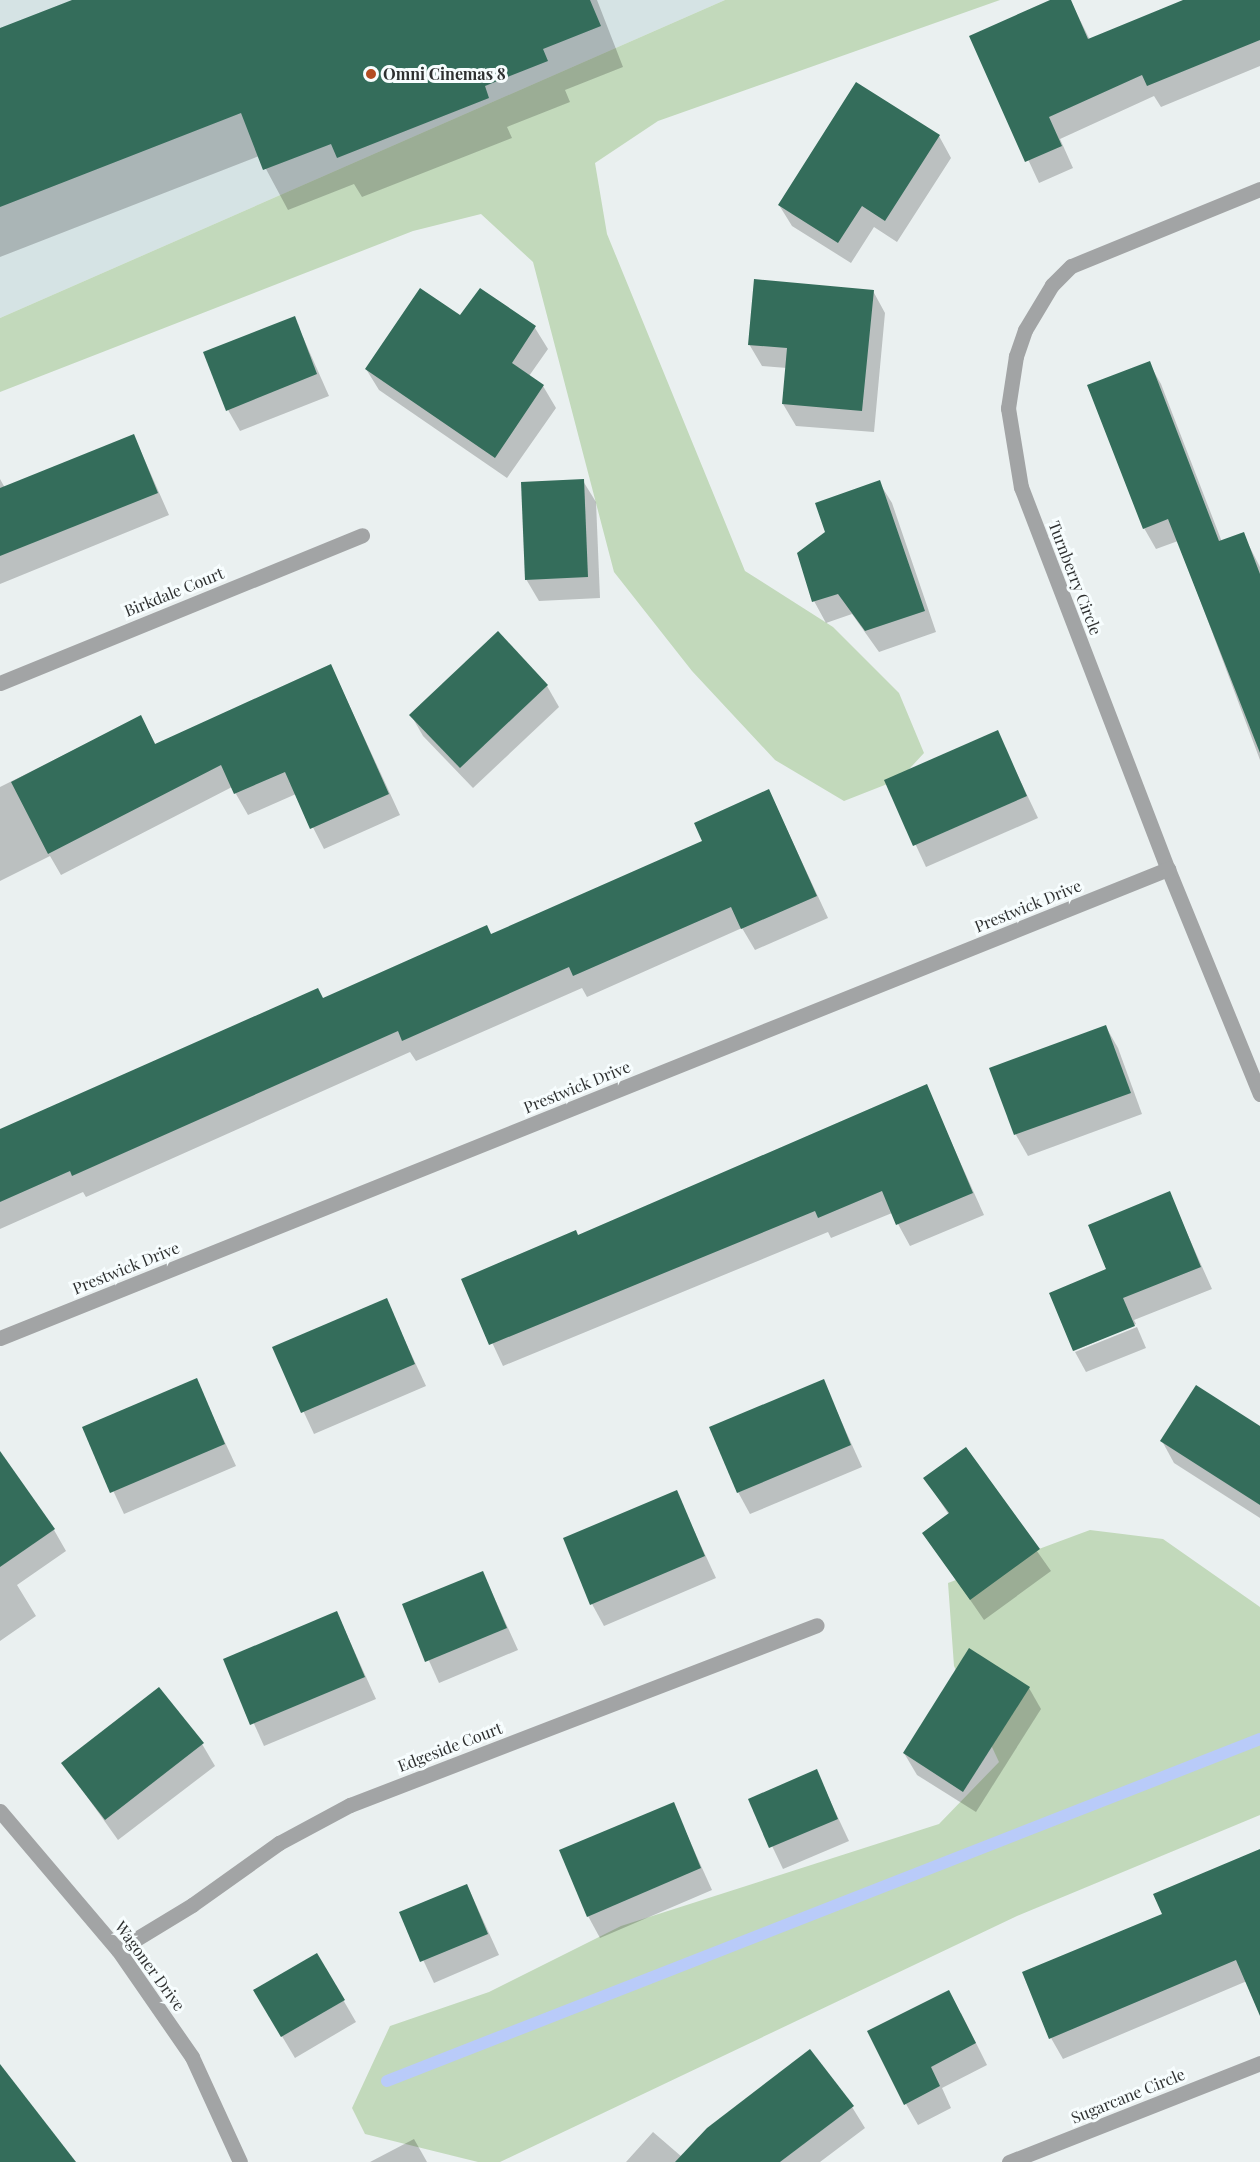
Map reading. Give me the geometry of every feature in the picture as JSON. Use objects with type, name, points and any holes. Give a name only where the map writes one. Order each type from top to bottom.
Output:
[{"type":"street","name":"Turnberry Circle","points":[[1260,189],[1071,266],[1037,307],[1016,356],[1010,382],[1009,435],[1021,487],[1168,869],[1260,1094]]},
{"type":"street","name":"Birkdale Court","points":[[0,683],[362,535]]},
{"type":"street","name":"Prestwick Drive","points":[[0,1338],[1168,869]]},
{"type":"street","name":"Edgeside Court","points":[[118,1950],[192,1905],[279,1843],[350,1805],[817,1625]]},
{"type":"street","name":"Wagoner Drive","points":[[0,1811],[118,1950],[192,2056],[240,2162]]},
{"type":"street","name":"Sugarcane Circle","points":[[1009,2162],[1260,2063]]},
{"type":"shaded area","points":[[0,0],[725,0],[0,318]]},
{"type":"green space","points":[[725,0],[1000,0],[658,121],[595,163],[607,234],[745,571],[833,627],[899,693],[924,753],[900,779],[844,801],[775,760],[692,671],[614,572],[533,262],[481,214],[413,231],[0,392],[0,318]]},
{"type":"green space","points":[[1090,1530],[1163,1539],[1260,1607],[1260,1815],[1017,1916],[500,2162],[478,2162],[365,2134],[352,2108],[390,2026],[489,1992],[621,1926],[939,1824],[999,1762],[954,1666],[948,1583]]},
{"type":"building","points":[[72,0],[590,0],[601,26],[543,49],[548,61],[485,86],[489,98],[337,158],[331,144],[263,170],[241,113],[0,207],[0,28]]},
{"type":"building","points":[[1050,0],[1071,0],[1088,39],[1183,0],[1260,0],[1260,40],[1147,86],[1142,75],[1049,117],[1062,146],[1025,162],[969,36]]},
{"type":"building","points":[[856,82],[940,135],[885,221],[862,206],[838,243],[778,205]]},
{"type":"building","points":[[754,279],[874,290],[862,411],[782,404],[787,348],[748,345]]},
{"type":"building","points":[[420,288],[460,315],[480,288],[536,326],[512,363],[544,385],[495,458],[365,369]]},
{"type":"building","points":[[295,316],[317,374],[226,411],[203,352]]},
{"type":"building","points":[[1150,361],[1219,541],[1244,532],[1260,574],[1260,753],[1168,519],[1143,529],[1087,385]]},
{"type":"building","points":[[134,434],[158,493],[0,556],[0,488]]},
{"type":"building","points":[[584,479],[588,577],[525,580],[521,482]]},
{"type":"building","points":[[880,480],[925,611],[865,631],[838,594],[812,602],[797,553],[825,532],[815,503]]},
{"type":"building","points":[[498,631],[548,685],[460,768],[409,715]]},
{"type":"building","points":[[331,664],[389,794],[310,829],[285,772],[234,794],[221,765],[48,854],[11,782],[141,715],[155,744]]},
{"type":"building","points":[[998,730],[1027,796],[913,846],[884,780]]},
{"type":"building","points":[[769,789],[817,896],[741,929],[731,907],[573,976],[569,967],[402,1041],[398,1031],[72,1176],[70,1171],[0,1202],[0,1129],[318,988],[323,998],[487,925],[491,934],[702,841],[694,823]]},
{"type":"building","points":[[1106,1025],[1131,1093],[1014,1135],[989,1068]]},
{"type":"building","points":[[927,1084],[973,1193],[896,1225],[882,1191],[818,1218],[815,1211],[489,1345],[461,1279],[576,1230],[578,1235]]},
{"type":"building","points":[[1170,1191],[1201,1267],[1123,1298],[1135,1326],[1073,1351],[1049,1293],[1106,1269],[1088,1225]]},
{"type":"building","points":[[387,1298],[415,1364],[301,1413],[272,1347]]},
{"type":"building","points":[[197,1378],[225,1444],[110,1493],[82,1427]]},
{"type":"building","points":[[824,1379],[851,1445],[737,1493],[709,1427]]},
{"type":"building","points":[[1196,1385],[1260,1426],[1260,1505],[1160,1441]]},
{"type":"building","points":[[966,1447],[1040,1549],[970,1600],[922,1533],[949,1513],[923,1478]]},
{"type":"building","points":[[0,1451],[55,1529],[0,1567]]},
{"type":"building","points":[[677,1490],[705,1556],[590,1605],[563,1538]]},
{"type":"building","points":[[483,1571],[507,1628],[425,1662],[402,1604]]},
{"type":"building","points":[[337,1611],[365,1677],[250,1725],[223,1659]]},
{"type":"building","points":[[969,1648],[1030,1687],[963,1792],[903,1753]]},
{"type":"building","points":[[159,1687],[204,1743],[105,1820],[61,1763]]},
{"type":"building","points":[[817,1769],[838,1819],[769,1848],[748,1799]]},
{"type":"building","points":[[674,1802],[701,1868],[587,1917],[559,1850]]},
{"type":"building","points":[[1260,1849],[1260,2016],[1236,1960],[1049,2039],[1022,1972],[1162,1914],[1153,1894]]},
{"type":"building","points":[[467,1884],[488,1934],[420,1962],[399,1912]]},
{"type":"building","points":[[317,1953],[345,2000],[281,2037],[253,1990]]},
{"type":"building","points":[[949,1990],[976,2043],[931,2067],[940,2086],[904,2105],[867,2031]]},
{"type":"building","points":[[810,2049],[854,2106],[780,2162],[675,2162],[707,2128]]},
{"type":"building","points":[[0,2064],[76,2162],[0,2162]]},
{"type":"waterway","points":[[387,2081],[1260,1739]]},
{"type":"place","name":"Omni Cinemas 8","points":[[371,74]]}]
